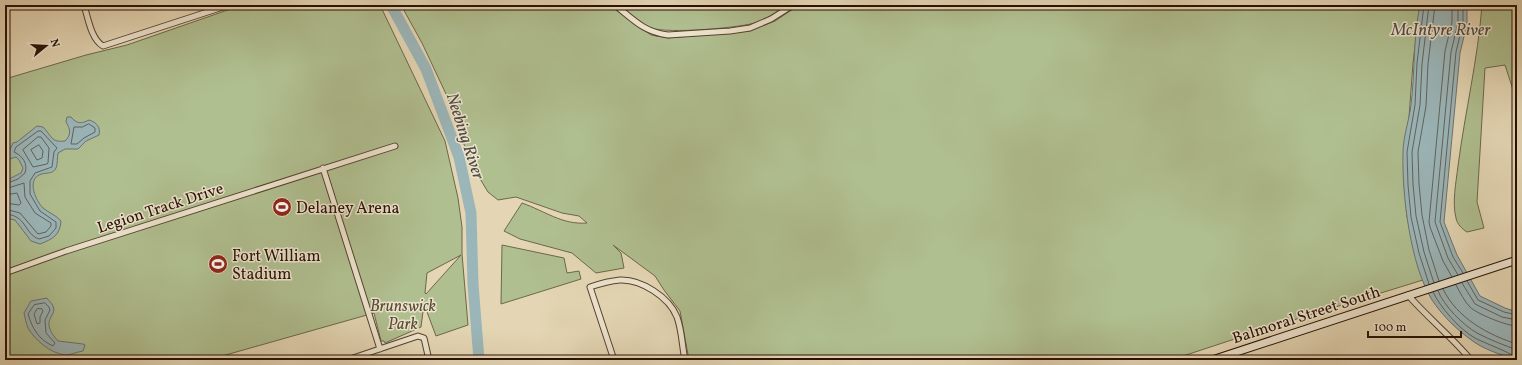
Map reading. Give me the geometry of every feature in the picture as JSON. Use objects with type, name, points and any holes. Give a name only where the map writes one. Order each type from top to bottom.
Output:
[{"type":"main road","name":"Balmoral Street South","points":[[1212,360],[1517,260]]},
{"type":"street","points":[[84,5],[98,43],[105,46],[229,5]]},
{"type":"street","points":[[615,5],[645,29],[658,34],[668,35],[730,31],[750,28],[771,19],[793,5]]},
{"type":"street","name":"Legion Track Drive","points":[[5,273],[66,251],[395,146]]},
{"type":"street","points":[[323,168],[380,349]]},
{"type":"street","points":[[614,360],[590,287],[610,281],[622,280],[646,287],[667,303],[676,316],[685,360]]},
{"type":"street","points":[[1408,295],[1420,309],[1472,360]]},
{"type":"street","points":[[347,360],[418,336],[424,338],[429,360]]},
{"type":"green space","name":"Brunswick Park","points":[[242,5],[380,5],[445,141],[458,198],[462,227],[462,254],[468,325],[436,336],[424,304],[421,327],[385,343],[384,341],[381,341],[374,313],[208,360],[5,360],[5,79],[86,55],[127,45]],"holes":[[[461,255],[426,294],[427,273]]]},
{"type":"green space","points":[[401,5],[609,5],[651,35],[668,38],[749,31],[775,21],[799,5],[1420,5],[1413,63],[1404,185],[1407,217],[1415,254],[1423,280],[1274,326],[1171,360],[689,360],[680,311],[655,276],[613,245],[621,253],[624,268],[596,273],[572,253],[520,239],[504,231],[522,203],[562,220],[587,223],[579,216],[562,213],[516,197],[498,200],[488,192],[468,159],[458,122],[446,94],[422,43]]},
{"type":"green space","points":[[619,5],[787,5],[758,22],[749,24],[704,30],[660,30],[643,24]]},
{"type":"green space","points":[[1482,5],[1517,5],[1517,102],[1505,65],[1485,68],[1477,202],[1484,228],[1467,232],[1460,226],[1457,220],[1454,206],[1461,146],[1478,45]]},
{"type":"green space","points":[[502,245],[564,258],[567,273],[579,271],[581,279],[501,304]]},
{"type":"water","name":"McIntyre River","points":[[1420,5],[1467,5],[1467,24],[1460,53],[1444,222],[1457,255],[1480,296],[1517,312],[1517,360],[1480,346],[1454,326],[1432,300],[1424,285],[1418,268],[1406,208],[1403,153],[1411,105],[1416,30]]},
{"type":"water","points":[[67,117],[71,117],[79,123],[89,120],[94,122],[99,127],[99,135],[86,141],[78,149],[65,149],[58,153],[55,170],[53,172],[41,174],[35,178],[33,186],[35,196],[38,201],[43,208],[61,221],[59,230],[55,236],[40,244],[31,241],[15,220],[5,218],[5,181],[21,173],[23,168],[16,157],[9,159],[8,154],[13,143],[17,142],[37,126],[43,127],[54,140],[65,141],[70,132],[66,122]]},
{"type":"water","points":[[47,298],[54,310],[49,323],[49,328],[52,334],[58,341],[85,345],[83,351],[67,355],[59,354],[49,349],[31,333],[27,326],[24,313],[31,301]]},
{"type":"waterway","name":"Neebing River","points":[[391,5],[426,69],[459,157],[471,213],[473,284],[479,360]]},
{"type":"place","name":"Delaney Arena","points":[[282,207]]},
{"type":"place","name":"Fort William Stadium","points":[[218,264]]}]
